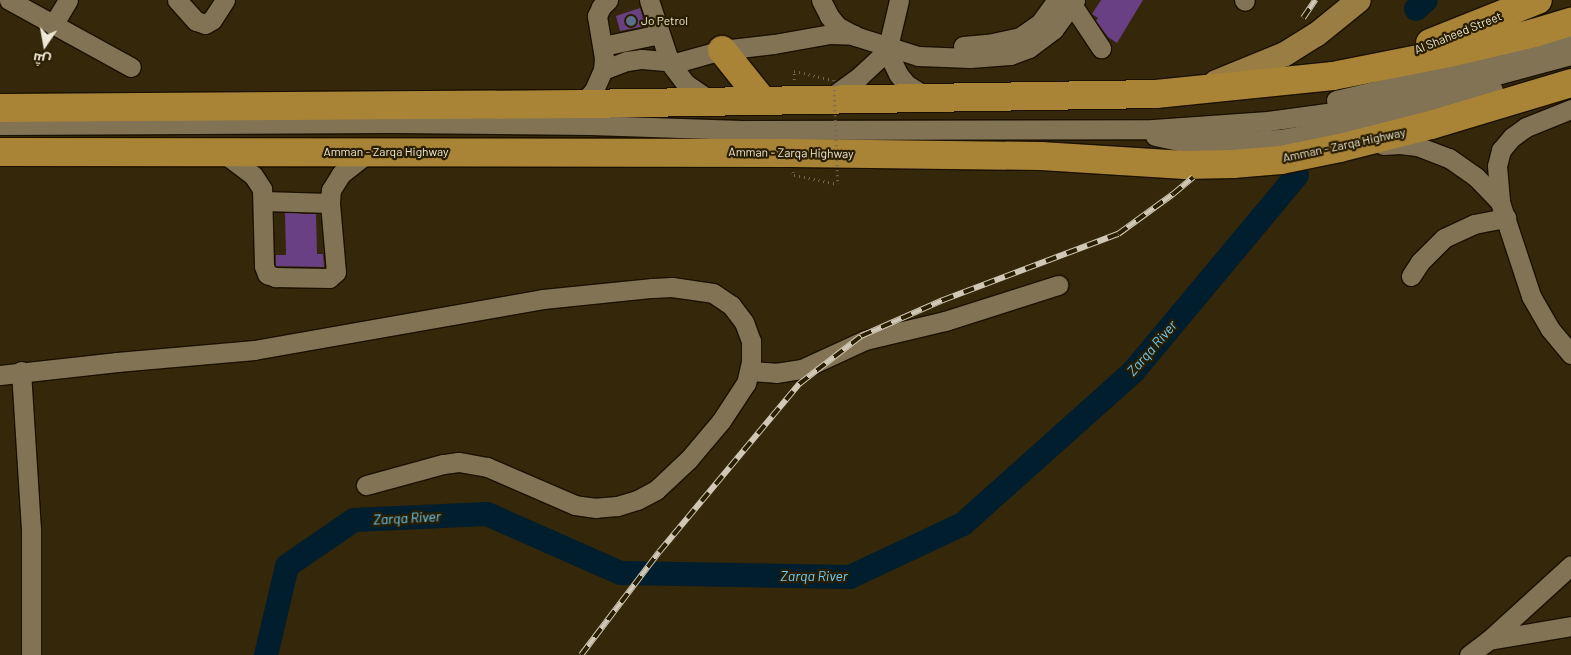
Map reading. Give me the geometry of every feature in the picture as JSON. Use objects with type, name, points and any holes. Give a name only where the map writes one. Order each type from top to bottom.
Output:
[{"type":"highway","name":"Al Shaheed Street","points":[[1378,66],[1538,0]]},
{"type":"highway","points":[[0,108],[582,104],[762,100],[832,89],[927,97],[1156,94],[1333,76],[1534,33],[1571,22]]},
{"type":"highway","points":[[722,50],[762,100]]},
{"type":"highway","name":"Amman - Zarqa Highway","points":[[0,152],[1041,156],[1185,165],[1281,160],[1340,148],[1431,125],[1571,83]]},
{"type":"main road","points":[[1191,91],[1252,69],[1285,54],[1316,35],[1359,0]]},
{"type":"street","points":[[9,0],[131,67]]},
{"type":"street","points":[[53,25],[68,0]]},
{"type":"street","points":[[178,0],[196,21],[204,24],[212,20],[225,0]]},
{"type":"street","points":[[582,104],[594,90],[603,70],[603,46],[597,16],[601,7],[608,0]]},
{"type":"street","points":[[649,0],[670,63],[686,84],[711,101]]},
{"type":"street","points":[[821,0],[829,16],[837,26],[855,36],[887,49],[906,53],[922,47],[988,44],[1020,37],[1069,1],[1101,48]]},
{"type":"street","points":[[832,89],[860,76],[887,49],[899,0]]},
{"type":"street","points":[[603,46],[660,34]]},
{"type":"street","points":[[603,70],[627,61],[642,59],[670,63],[722,50],[774,44],[830,34],[855,36]]},
{"type":"street","points":[[1154,132],[1191,118],[1286,108],[1368,93],[1571,37]]},
{"type":"street","points":[[887,49],[898,74],[906,84],[927,97]]},
{"type":"street","points":[[0,125],[393,123],[590,125],[742,130],[1154,132],[1268,121],[1356,109],[1439,91],[1571,55]]},
{"type":"street","points":[[0,132],[590,131],[741,136],[1269,130],[1357,117],[1571,66]]},
{"type":"street","points":[[1571,109],[1526,127],[1506,142],[1501,150],[1497,166],[1503,210],[1536,308],[1550,329],[1571,354]]},
{"type":"street","points":[[1340,148],[1400,144],[1433,151],[1463,167],[1476,177],[1503,210]]},
{"type":"street","points":[[222,152],[257,179],[262,189],[264,266],[267,274],[275,277],[329,278],[334,275],[331,190],[336,179],[348,167],[369,152]]},
{"type":"street","points":[[263,201],[330,203]]},
{"type":"street","points":[[1411,276],[1420,262],[1444,238],[1503,210]]},
{"type":"street","points":[[750,371],[776,373],[802,369],[865,340],[945,321],[1058,285]]},
{"type":"street","points":[[0,375],[254,350],[543,299],[672,287],[713,293],[731,305],[744,322],[751,341],[750,371],[734,401],[689,459],[656,490],[637,500],[617,506],[596,508],[575,505],[501,472],[472,463],[443,464],[366,485]]},
{"type":"street","points":[[21,372],[31,528],[34,654]]},
{"type":"street","points":[[1466,654],[1489,640],[1571,565]]},
{"type":"street","points":[[1489,640],[1571,626]]},
{"type":"path","points":[[794,71],[832,89],[838,184],[794,175]]},
{"type":"building","points":[[1101,0],[1143,0],[1117,43],[1108,37],[1096,21],[1098,18],[1092,14]]},
{"type":"building","name":"Jo Petrol","points":[[640,8],[645,26],[620,31],[616,16]]},
{"type":"building","points":[[285,213],[316,214],[317,254],[323,254],[324,267],[276,266],[276,255],[286,255]]},
{"type":"waterway","name":"Zarqa River","points":[[1416,9],[1426,0]]},
{"type":"waterway","name":"Zarqa River","points":[[266,655],[287,566],[354,520],[487,514],[621,573],[850,577],[963,524],[1133,372],[1297,175]]},
{"type":"railway","points":[[1303,18],[1315,0]]},
{"type":"railway","points":[[581,655],[659,552],[799,384],[861,336],[943,300],[1118,234],[1193,177]]},
{"type":"place","name":"Jo Petrol","points":[[631,21]]}]
